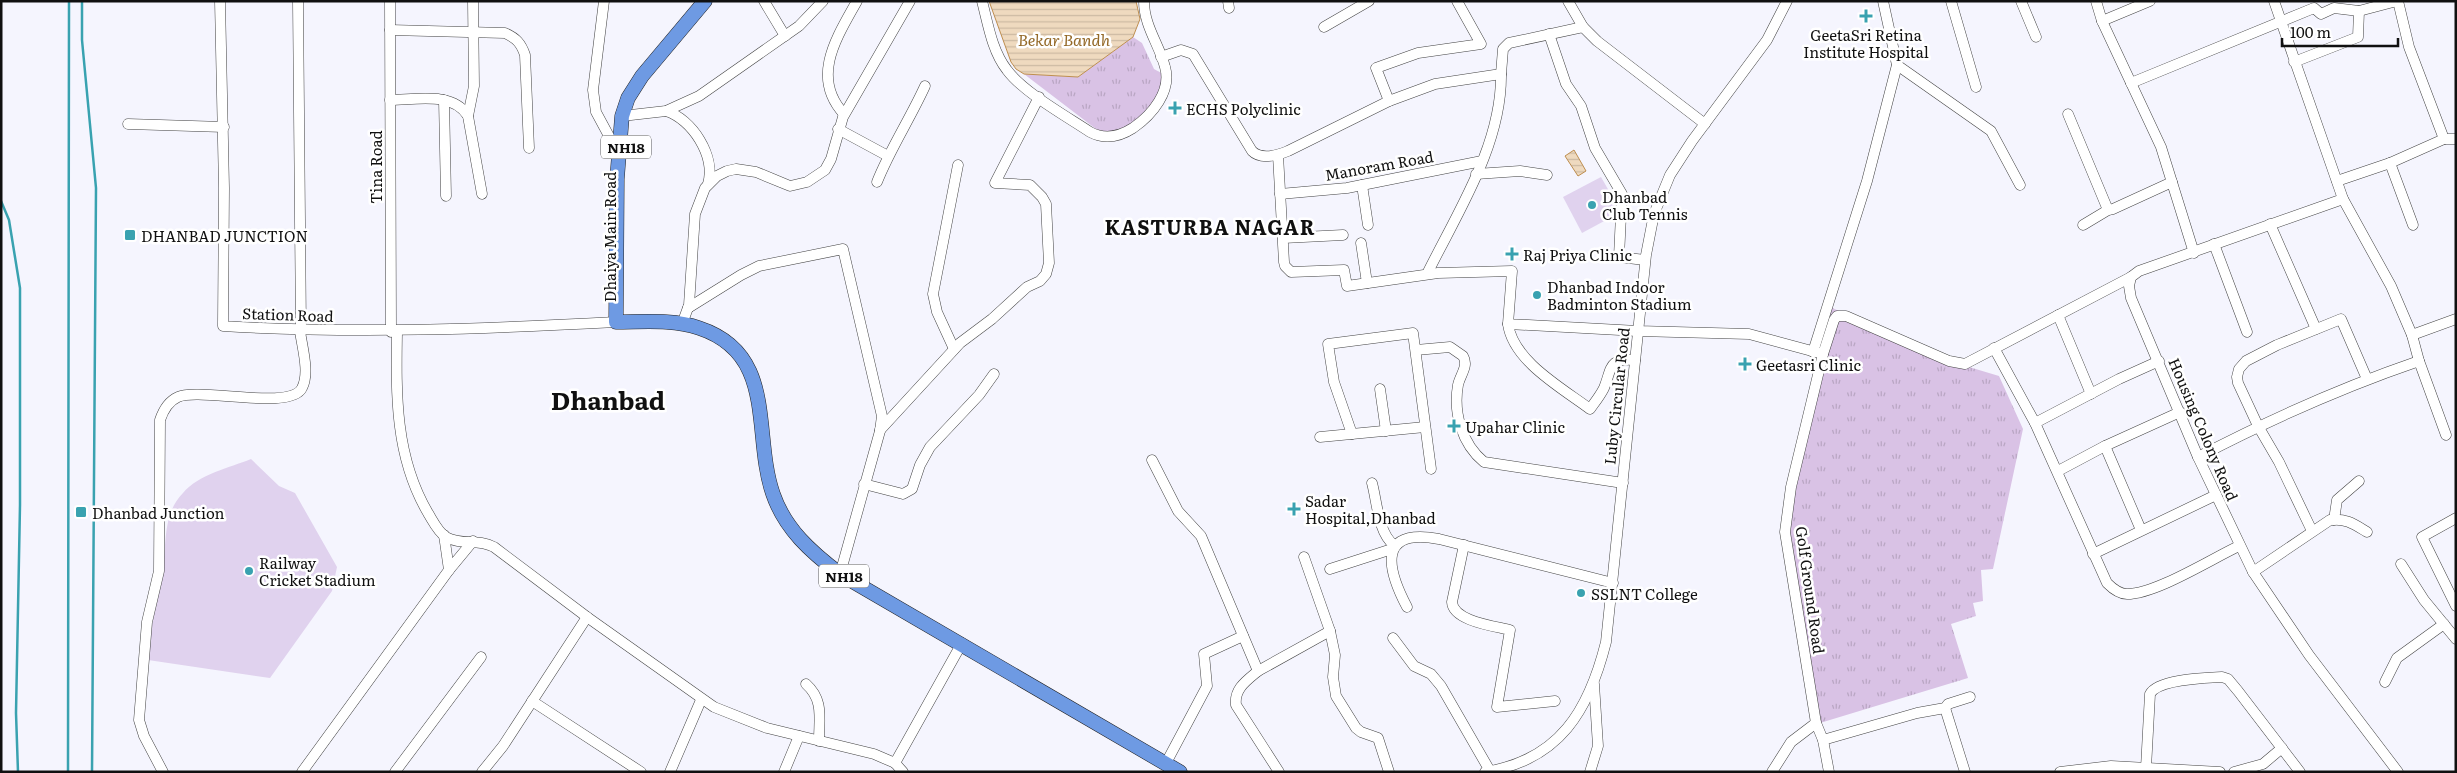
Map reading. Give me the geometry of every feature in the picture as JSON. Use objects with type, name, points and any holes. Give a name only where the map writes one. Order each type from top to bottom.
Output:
[{"type":"highway","name":"Dhaiya Main Road","points":[[621,322],[628,98],[642,76],[705,1]]},
{"type":"highway","name":"Dhaiya Main Road","points":[[621,322],[618,152],[626,116],[647,84],[716,1]]},
{"type":"highway","name":"NH18","points":[[621,322],[682,324],[701,328],[725,341],[744,362],[758,394],[768,479],[774,496],[792,530],[803,544],[840,574],[1180,772]]},
{"type":"street","name":"Station Road","points":[[220,1],[224,127],[223,326],[300,331],[394,332],[483,330],[621,322]]},
{"type":"street","points":[[163,772],[144,736],[139,720],[147,622],[159,571],[160,420],[170,404],[184,395],[266,398],[297,394],[303,387],[305,372],[300,331],[298,1]]},
{"type":"street","name":"Tina Road","points":[[390,1],[394,332],[398,411],[405,462],[418,495],[432,521],[444,535]]},
{"type":"street","points":[[473,1],[474,86],[468,116],[482,194]]},
{"type":"street","points":[[604,1],[593,90],[596,112],[618,152]]},
{"type":"street","points":[[764,1],[784,36]]},
{"type":"street","points":[[626,116],[666,111],[699,96],[807,19],[823,1]]},
{"type":"street","points":[[844,114],[832,96],[828,75],[829,56],[857,1]]},
{"type":"street","points":[[682,324],[688,308],[695,214],[701,196],[708,184],[722,172],[736,169],[762,173],[790,186],[807,182],[829,165],[838,129],[844,114],[910,1]]},
{"type":"street","points":[[982,1],[992,37],[1004,65],[1013,77],[1039,97],[1096,135],[1109,137],[1123,133],[1145,118],[1160,99],[1166,77],[1161,57],[1149,29],[1144,1]]},
{"type":"street","points":[[1324,27],[1369,1]]},
{"type":"street","points":[[1389,101],[1376,68],[1418,53],[1481,44],[1457,1]]},
{"type":"street","points":[[1568,1],[1583,27],[1602,45],[1705,124]]},
{"type":"street","name":"Luby Circular Road","points":[[1488,771],[1525,761],[1554,743],[1578,716],[1594,681],[1606,642],[1645,260],[1654,214],[1661,192],[1680,157],[1767,40],[1787,1]]},
{"type":"street","points":[[1508,324],[1638,331],[1748,334],[1818,353],[1868,181],[1897,65],[1883,1]]},
{"type":"street","points":[[1951,1],[1976,87]]},
{"type":"street","points":[[2021,1],[2036,37]]},
{"type":"street","points":[[2096,1],[2102,21],[2161,148],[2194,253]]},
{"type":"street","points":[[2102,21],[2150,1]]},
{"type":"street","points":[[2274,1],[2343,199],[2391,286],[2412,335],[2419,361],[2446,435]]},
{"type":"street","points":[[2131,83],[2314,8],[2321,14],[2334,8],[2359,11],[2398,1],[2409,47],[2444,139]]},
{"type":"street","points":[[2294,62],[2358,37],[2359,11]]},
{"type":"street","points":[[1427,274],[1476,174],[1494,130],[1500,105],[1501,74],[1505,46],[1583,27]]},
{"type":"street","points":[[390,30],[505,33],[514,37],[521,45],[524,55],[529,148]]},
{"type":"street","points":[[1549,34],[1566,84],[1581,106],[1595,148],[1622,194],[1619,257],[1645,260]]},
{"type":"street","points":[[1161,57],[1181,50],[1193,54],[1252,151],[1258,155],[1278,155],[1389,101],[1446,80],[1501,74]]},
{"type":"street","points":[[1897,65],[1991,131],[2020,185]]},
{"type":"street","points":[[877,182],[888,156],[911,118],[925,86]]},
{"type":"street","points":[[880,431],[954,349],[1027,287],[1043,279],[1048,270],[1045,201],[1030,185],[995,183],[1039,97]]},
{"type":"street","points":[[390,100],[444,100],[457,103],[468,116]]},
{"type":"street","points":[[444,100],[446,196]]},
{"type":"street","points":[[666,111],[680,118],[699,142],[710,166],[708,184]]},
{"type":"street","points":[[2068,114],[2108,210]]},
{"type":"street","points":[[128,124],[224,127]]},
{"type":"street","points":[[838,129],[888,156]]},
{"type":"street","points":[[2337,181],[2390,164],[2444,139],[2456,139]]},
{"type":"street","points":[[1278,155],[1285,266],[1290,272],[1344,270],[1347,286],[1427,274],[1512,271],[1508,324],[1510,337],[1521,355],[1590,409],[1604,387],[1609,368],[1620,360],[1635,360]]},
{"type":"street","name":"Manoram Road","points":[[1280,194],[1362,185],[1482,161]]},
{"type":"street","points":[[2390,164],[2413,225]]},
{"type":"street","points":[[954,349],[937,312],[933,294],[958,165]]},
{"type":"street","points":[[1476,174],[1520,171],[1547,175]]},
{"type":"street","points":[[2083,225],[2108,210],[2113,210],[2172,182]]},
{"type":"street","points":[[1362,185],[1368,225]]},
{"type":"street","points":[[2239,546],[2161,584],[2138,593],[2125,594],[2116,591],[2107,583],[2058,471],[1994,348],[2131,277],[2139,271],[2343,199]]},
{"type":"street","points":[[2270,224],[2316,329]]},
{"type":"street","points":[[1283,238],[1343,235]]},
{"type":"street","points":[[1361,243],[1367,283]]},
{"type":"street","points":[[2214,244],[2247,332]]},
{"type":"street","points":[[688,308],[759,266],[843,249],[880,409],[880,431],[840,574]]},
{"type":"street","name":"Housing Colony Road","points":[[2131,277],[2129,286],[2132,298],[2198,457],[2253,572],[2308,655],[2398,772]]},
{"type":"street","points":[[2058,315],[2091,394]]},
{"type":"street","name":"Golf Ground Road","points":[[1828,772],[1823,740],[1816,723],[1785,532],[1791,487],[1818,353],[1834,320],[1840,316],[1846,316],[1958,364],[1964,364],[1994,348]]},
{"type":"street","points":[[2312,531],[2280,462],[2258,426],[2238,383],[2239,369],[2246,361],[2277,345],[2341,319],[2367,379]]},
{"type":"street","points":[[2412,335],[2456,319]]},
{"type":"street","points":[[1352,434],[1334,382],[1328,344],[1413,333],[1431,468]]},
{"type":"street","points":[[1416,350],[1450,347],[1459,352],[1466,360],[1457,387],[1458,424],[1477,456],[1484,462],[1623,483]]},
{"type":"street","points":[[2035,424],[2159,361]]},
{"type":"street","points":[[2198,457],[2258,426],[2367,379],[2419,361]]},
{"type":"street","points":[[864,484],[903,494],[912,490],[920,465],[930,447],[979,395],[994,374]]},
{"type":"street","points":[[1380,389],[1386,431]]},
{"type":"street","points":[[2058,471],[2105,446],[2180,412]]},
{"type":"street","points":[[1320,437],[1426,427]]},
{"type":"street","points":[[2105,446],[2141,530]]},
{"type":"street","points":[[1152,460],[1178,511],[1201,536],[1258,671]]},
{"type":"street","points":[[2334,520],[2337,500],[2359,481]]},
{"type":"street","points":[[1372,483],[1383,527],[1393,547],[1392,570],[1407,607]]},
{"type":"street","points":[[2093,554],[2216,495]]},
{"type":"street","points":[[2456,518],[2422,537],[2456,606]]},
{"type":"street","points":[[2253,572],[2312,531],[2334,520],[2340,519],[2350,522],[2367,532]]},
{"type":"street","points":[[444,535],[454,540],[486,542],[494,547],[701,700],[733,716],[799,736],[874,754],[895,763],[902,772]]},
{"type":"street","points":[[444,535],[450,570]]},
{"type":"street","points":[[1330,569],[1393,547],[1398,542],[1420,537],[1464,545],[1613,583]]},
{"type":"street","points":[[302,772],[473,541]]},
{"type":"street","points":[[1464,545],[1452,602],[1453,609],[1462,618],[1510,630],[1498,707],[1555,701]]},
{"type":"street","points":[[1304,557],[1330,631],[1335,654],[1333,677],[1336,696],[1356,728],[1361,732],[1378,738],[1389,772]]},
{"type":"street","points":[[2401,564],[2424,600],[2456,639]]},
{"type":"street","points":[[482,772],[503,746],[587,617]]},
{"type":"street","points":[[2385,682],[2397,658],[2444,624]]},
{"type":"street","points":[[1279,772],[1236,705],[1235,698],[1239,688],[1258,671],[1330,631]]},
{"type":"street","points":[[1166,763],[1207,686],[1204,654],[1243,636]]},
{"type":"street","points":[[1393,638],[1414,666],[1431,674],[1441,686],[1488,771]]},
{"type":"street","points":[[895,763],[962,644]]},
{"type":"street","points":[[395,772],[481,657]]},
{"type":"street","points":[[2146,768],[2150,694],[2152,689],[2165,683],[2222,676],[2228,679],[2300,772]]},
{"type":"street","points":[[1590,772],[1598,746],[1594,681]]},
{"type":"street","points":[[806,684],[817,693],[820,708],[819,741]]},
{"type":"street","points":[[1823,740],[1917,712],[1945,708],[1948,704],[1970,697]]},
{"type":"street","points":[[670,772],[701,700]]},
{"type":"street","points":[[532,701],[641,772]]},
{"type":"street","points":[[1945,708],[1964,772]]},
{"type":"street","points":[[1772,772],[1791,742],[1816,723]]},
{"type":"street","points":[[784,772],[799,736]]},
{"type":"street","points":[[2239,771],[2271,760],[2282,748]]},
{"type":"street","points":[[2060,772],[2111,766],[2220,772]]},
{"type":"green space","points":[[1133,37],[1142,43],[1154,69],[1163,74],[1160,92],[1154,104],[1140,118],[1122,128],[1113,131],[1096,129],[1024,74],[1078,77]]},
{"type":"green space","points":[[1828,306],[1949,361],[1999,376],[2023,429],[1993,569],[1981,570],[1983,601],[1973,603],[1976,616],[1951,624],[1968,678],[1820,723],[1787,532],[1790,491]]},
{"type":"shaded area","name":"Dhanbad Club Tennis","points":[[1601,177],[1621,212],[1582,233],[1563,197]]},
{"type":"shaded area","name":"Railway Cricket Stadium","points":[[251,459],[279,486],[295,493],[337,567],[332,591],[270,678],[148,660],[167,527],[172,509],[183,493],[197,481],[215,472]]},
{"type":"water","name":"Bekar Bandh","points":[[989,1],[1136,1],[1140,19],[1133,37],[1078,77],[1024,74],[1016,69],[1011,62]]},
{"type":"water","points":[[1574,150],[1586,171],[1578,176],[1565,156]]},
{"type":"railway","points":[[68,772],[69,1]]},
{"type":"railway","points":[[82,1],[82,40],[96,188],[92,772]]},
{"type":"railway","points":[[1,201],[9,220],[20,288],[20,505],[16,713],[18,772]]},
{"type":"place","name":"GeetaSri Retina Institute Hospital","points":[[1866,16]]},
{"type":"place","name":"ECHS Polyclinic","points":[[1175,108]]},
{"type":"place","name":"Dhanbad Club Tennis","points":[[1592,205]]},
{"type":"place","name":"DHANBAD JUNCTION","points":[[130,235]]},
{"type":"place","name":"Raj Priya Clinic","points":[[1512,254]]},
{"type":"place","name":"Dhanbad Indoor Badminton Stadium","points":[[1537,295]]},
{"type":"place","name":"Geetasri Clinic","points":[[1745,364]]},
{"type":"place","name":"Upahar Clinic","points":[[1454,426]]},
{"type":"place","name":"Sadar Hospital,Dhanbad","points":[[1294,509]]},
{"type":"place","name":"Dhanbad Junction","points":[[81,512]]},
{"type":"place","name":"Railway Cricket Stadium","points":[[249,571]]},
{"type":"place","name":"SSLNT College","points":[[1581,593]]},
{"type":"district","name":"KASTURBA NAGAR","points":[[1210,226]]},
{"type":"district","name":"Dhanbad","points":[[608,399]]}]
